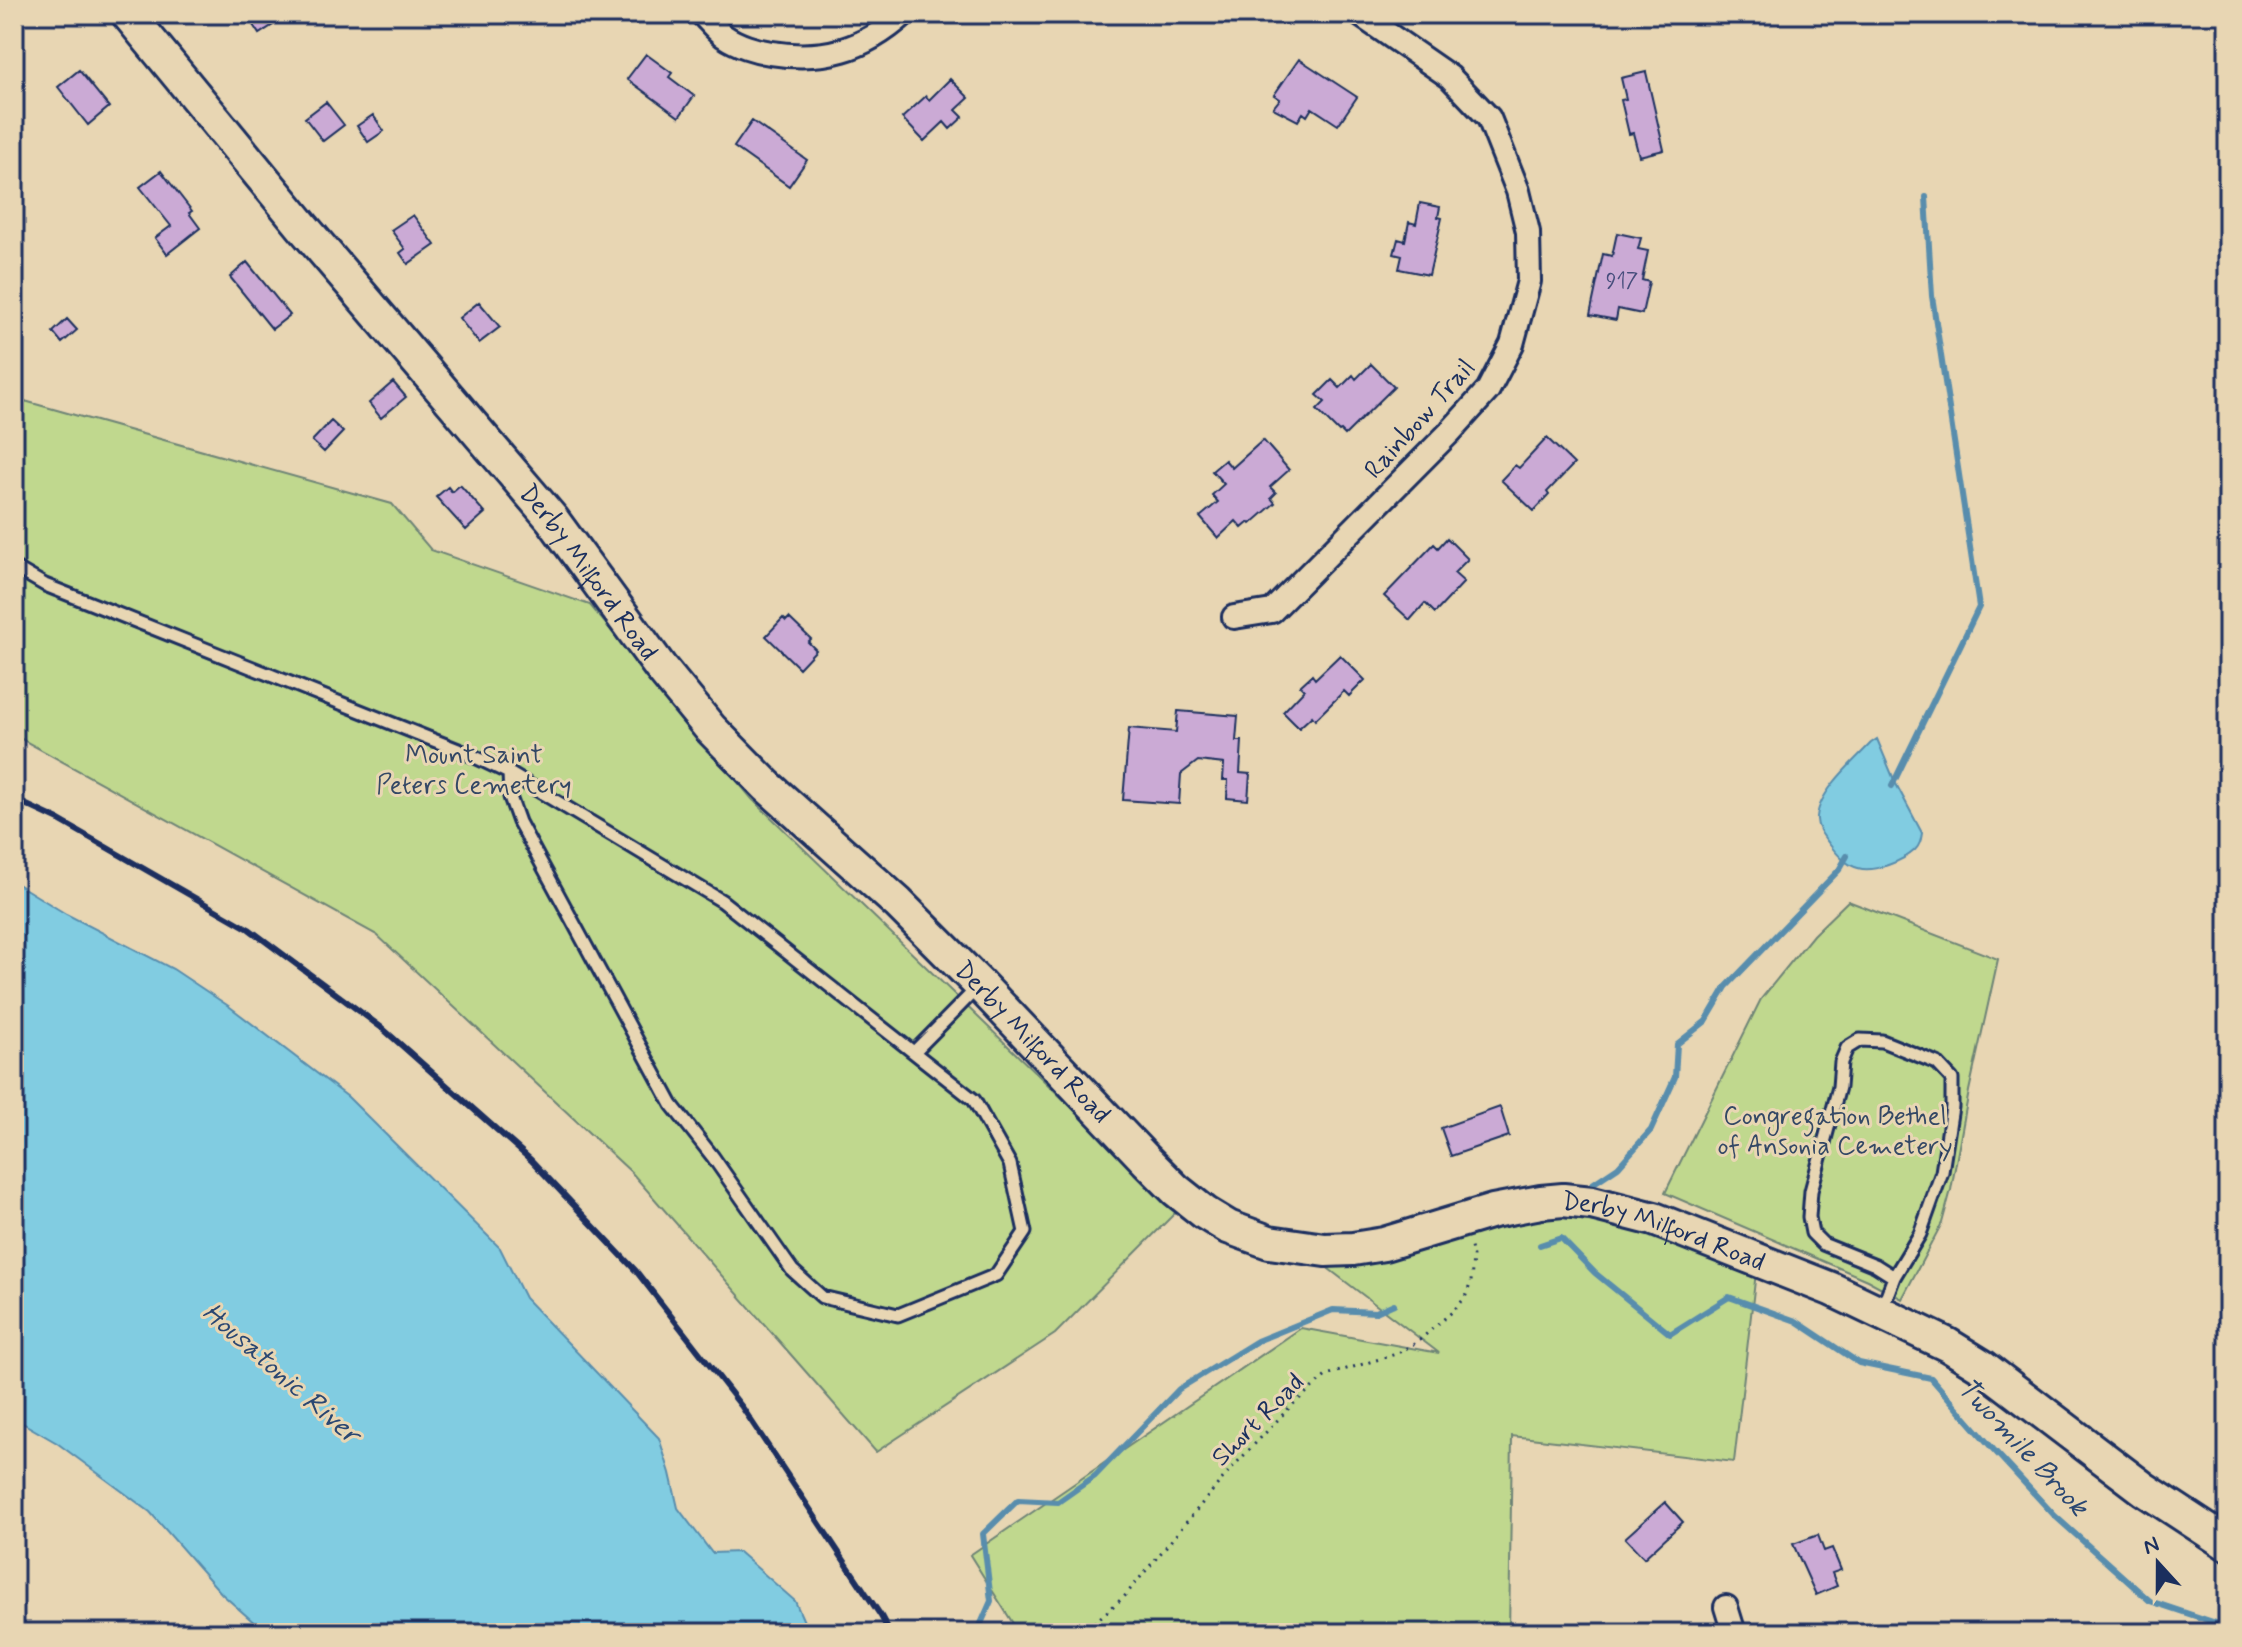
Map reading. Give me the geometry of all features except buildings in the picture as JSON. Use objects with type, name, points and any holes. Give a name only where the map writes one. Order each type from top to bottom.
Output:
[{"type":"main road","name":"Derby Milford Road","points":[[128,14],[313,239],[552,519],[660,667],[710,728],[767,786],[898,903],[1176,1190],[1205,1213],[1228,1227],[1269,1242],[1325,1250],[1384,1244],[1519,1205],[1552,1201],[1592,1203],[1654,1219],[1881,1311],[1948,1345],[1982,1366],[2144,1489],[2228,1544]]},
{"type":"street","points":[[702,14],[725,37],[758,51],[796,57],[832,54],[862,43],[904,14]]},
{"type":"street","name":"Rainbow Trail","points":[[1234,617],[1272,611],[1488,390],[1512,344],[1529,281],[1528,232],[1518,191],[1489,118],[1450,77],[1359,14]]},
{"type":"street","points":[[1726,1607],[1734,1633]]},
{"type":"lane","points":[[14,567],[45,585],[471,755],[509,773],[722,901],[974,1100],[1010,1164],[1025,1232],[996,1275],[898,1315],[822,1297],[792,1270],[713,1157],[672,1105],[519,822],[510,797],[509,773]]},
{"type":"lane","points":[[914,1052],[980,985]]},
{"type":"lane","points":[[1881,1311],[1894,1277],[1920,1234],[1942,1172],[1952,1107],[1952,1079],[1937,1063],[1882,1041],[1860,1040],[1847,1048],[1841,1062],[1839,1087],[1811,1191],[1809,1217],[1812,1233],[1823,1244],[1875,1265],[1894,1277]]},
{"type":"path","name":"Short Road","points":[[1082,1633],[1124,1597],[1229,1471],[1291,1406],[1327,1375],[1396,1354],[1416,1343],[1465,1298],[1471,1282],[1473,1257],[1465,1219]]},
{"type":"green space","name":"Mount Saint Peters Cemetery","points":[[14,398],[392,504],[431,550],[590,605],[752,799],[1178,1210],[1055,1334],[876,1452],[632,1173],[377,935],[14,735]]},
{"type":"green space","name":"Congregation Bethel of Ansonia Cemetery","points":[[1848,901],[1998,959],[1942,1223],[1902,1299],[1867,1280],[1665,1193],[1761,999],[1813,935]]},
{"type":"green space","points":[[1557,1217],[1629,1226],[1756,1272],[1734,1462],[1512,1436],[1509,1633],[1019,1633],[970,1555],[1301,1328],[1439,1353],[1325,1266],[1354,1262],[1469,1232]]},
{"type":"water","points":[[1877,739],[1922,833],[1918,846],[1910,854],[1888,865],[1865,869],[1850,864],[1839,855],[1821,832],[1817,817],[1830,787]]},
{"type":"water","name":"Housatonic River","points":[[14,882],[66,914],[173,969],[230,1007],[348,1097],[500,1248],[525,1298],[659,1438],[678,1508],[712,1553],[739,1552],[795,1601],[809,1633],[266,1633],[222,1594],[150,1512],[57,1443],[14,1418]]},
{"type":"waterway","points":[[1892,786],[1979,607],[1932,296],[1926,197]]},
{"type":"waterway","points":[[1591,1185],[1618,1167],[1651,1130],[1675,1077],[1677,1044],[1706,1021],[1726,987],[1839,870],[1847,856]]},
{"type":"waterway","name":"Twomile Brook","points":[[1540,1245],[1561,1238],[1595,1273],[1670,1334],[1729,1297],[1796,1321],[1859,1363],[1931,1378],[2055,1516],[2150,1601],[2228,1627]]},
{"type":"waterway","name":"Twomile Brook","points":[[981,1633],[980,1626],[991,1601],[983,1534],[1018,1500],[1058,1502],[1095,1476],[1179,1389],[1257,1341],[1333,1310],[1376,1312],[1394,1304]]},
{"type":"railway","points":[[14,799],[59,820],[249,929],[382,1028],[531,1160],[636,1271],[742,1407],[890,1633]]}]
